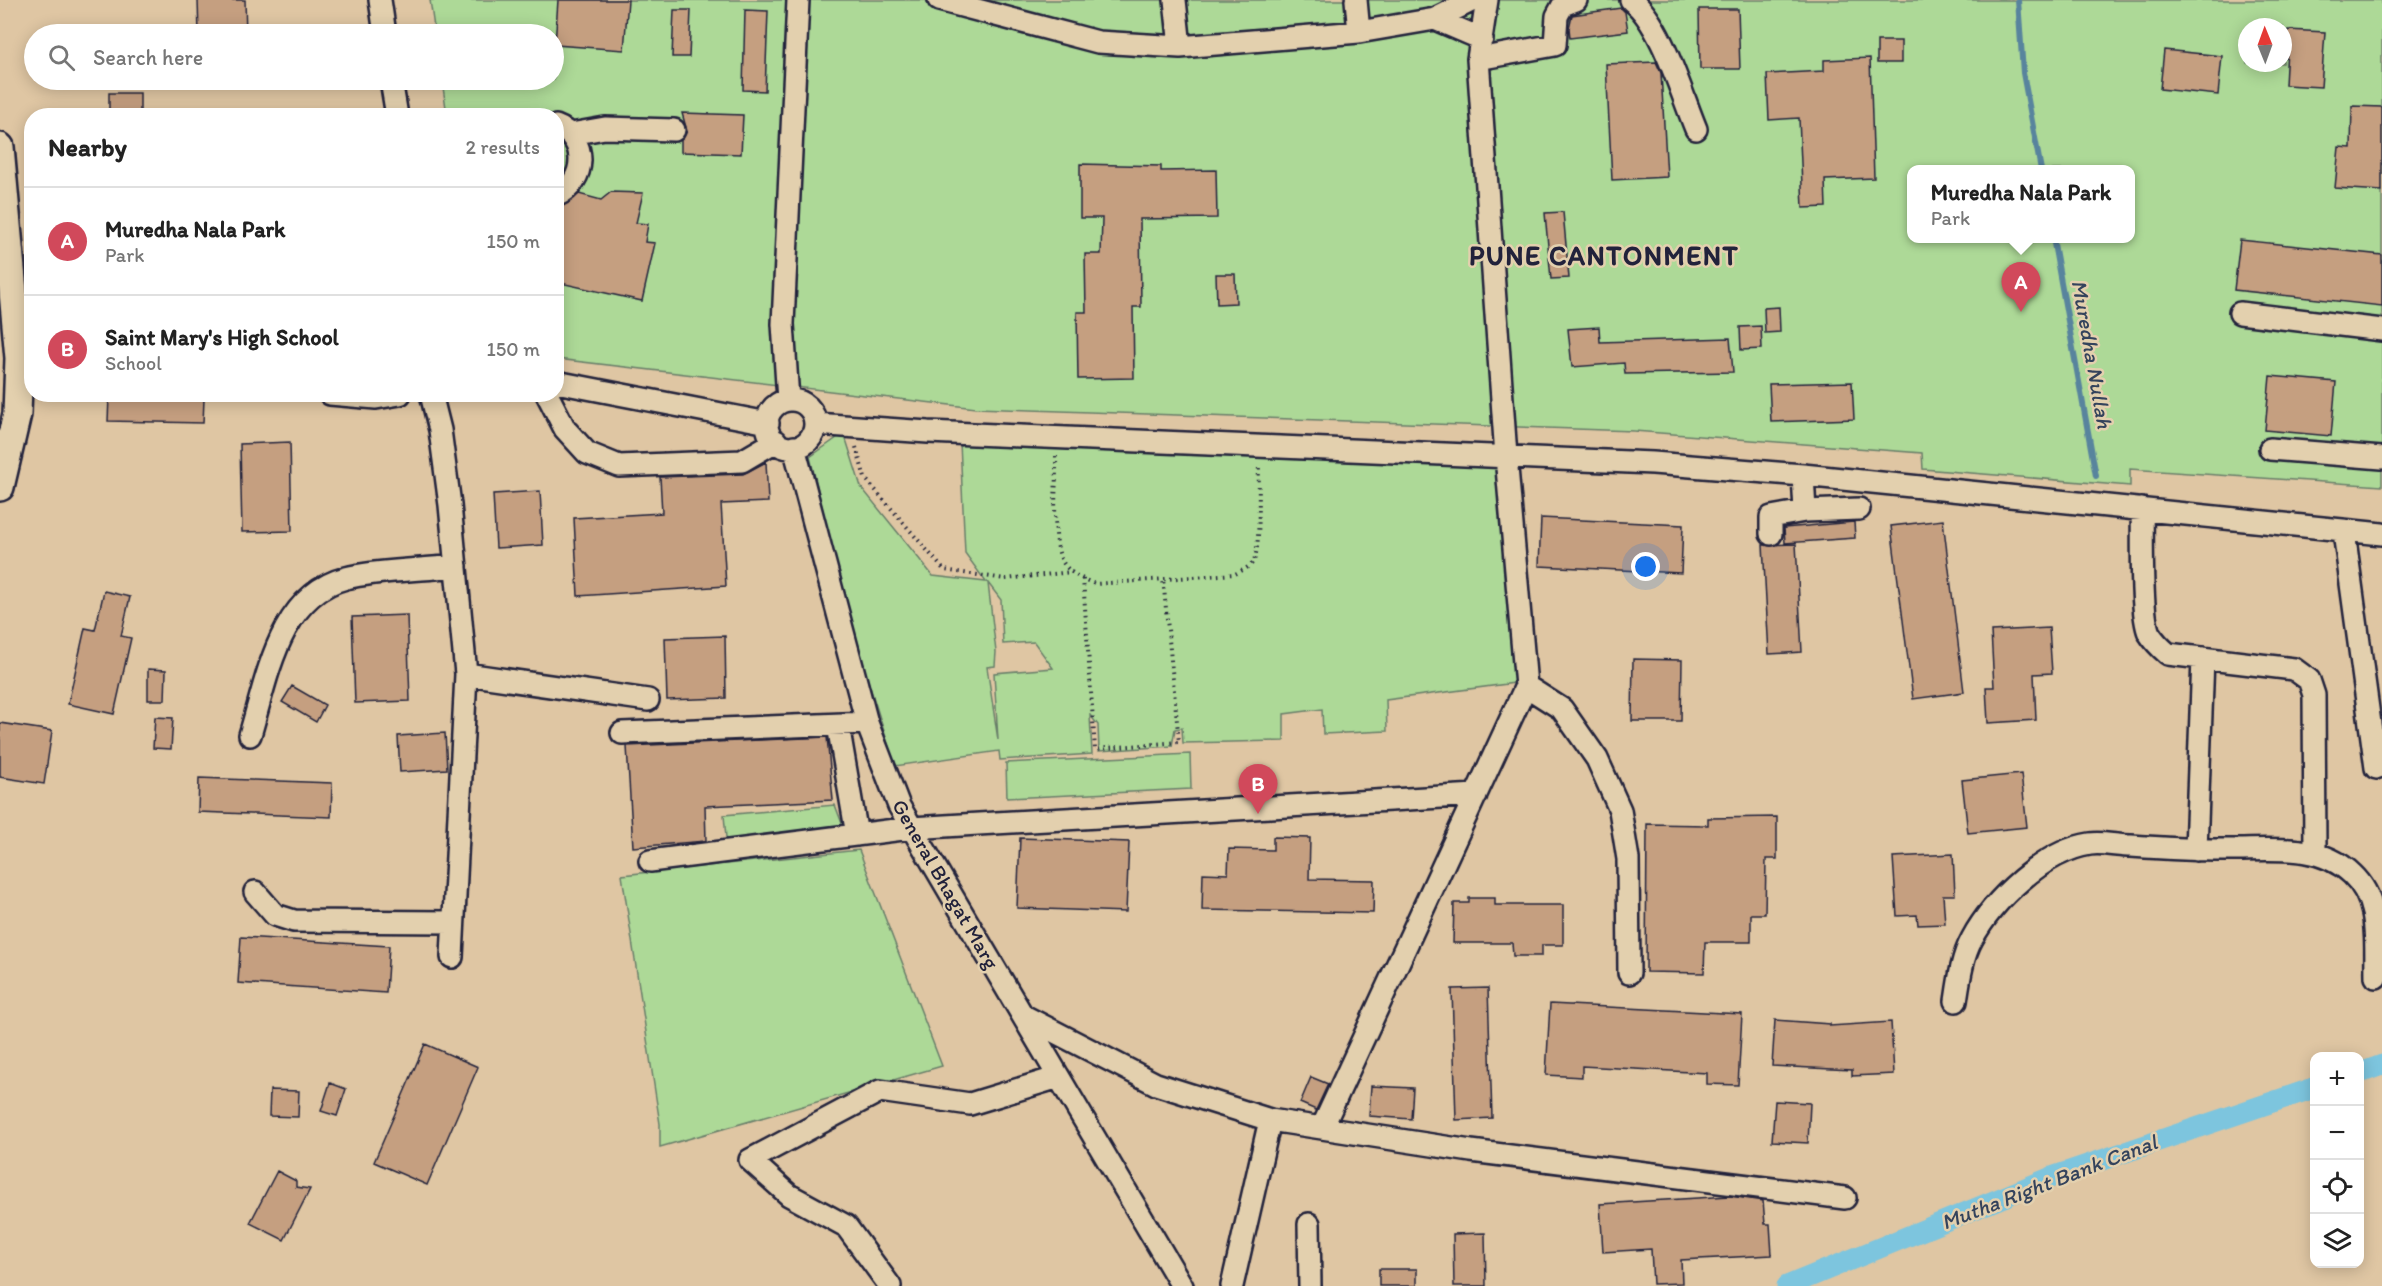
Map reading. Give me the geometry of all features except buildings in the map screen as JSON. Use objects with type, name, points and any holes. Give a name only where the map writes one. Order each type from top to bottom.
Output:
[{"type":"main road","points":[[0,147],[24,364]]},
{"type":"main road","points":[[0,486],[24,378]]},
{"type":"street","points":[[380,0],[384,24]]},
{"type":"street","points":[[789,400],[783,324],[798,0]]},
{"type":"street","points":[[939,0],[1098,42],[1180,47],[1359,32],[1435,19],[1473,0]]},
{"type":"street","points":[[1175,0],[1180,47]]},
{"type":"street","points":[[1356,0],[1359,32]]},
{"type":"street","points":[[1322,1128],[1526,686],[1506,456],[1480,49],[1487,0]]},
{"type":"street","points":[[1435,19],[1480,49],[1556,45],[1557,16],[1563,5],[1576,0]]},
{"type":"street","points":[[1631,0],[1643,9],[1656,28],[1696,129]]},
{"type":"street","points":[[393,90],[396,108]]},
{"type":"street","points":[[564,130],[605,128],[674,130]]},
{"type":"street","points":[[564,130],[579,147],[579,174],[573,183],[564,189]]},
{"type":"street","points":[[2240,313],[2382,330]]},
{"type":"street","points":[[564,384],[779,437],[807,442],[815,424],[812,411],[802,402],[789,400],[772,410],[779,437]]},
{"type":"street","points":[[433,402],[440,430],[466,675],[452,957]]},
{"type":"street","points":[[551,402],[565,429],[587,453],[618,466],[742,461],[779,437]]},
{"type":"street","points":[[815,424],[1056,438],[1653,463],[2382,534]]},
{"type":"street","name":"General Bhagat Marg","points":[[779,437],[867,723],[899,806],[1182,1286]]},
{"type":"street","points":[[2270,449],[2382,458]]},
{"type":"street","points":[[1803,476],[1805,511]]},
{"type":"street","points":[[1771,534],[1771,517],[1805,511],[1859,509]]},
{"type":"street","points":[[2142,509],[2145,607],[2148,631],[2168,654],[2294,669],[2309,680],[2314,695],[2315,851]]},
{"type":"street","points":[[2344,532],[2376,768]]},
{"type":"street","points":[[250,735],[280,640],[293,615],[315,593],[345,578],[456,566]]},
{"type":"street","points":[[2196,850],[2203,658]]},
{"type":"street","points":[[466,675],[648,700]]},
{"type":"street","points":[[1526,686],[1562,709],[1597,759],[1620,810],[1628,860],[1629,973]]},
{"type":"street","points":[[622,733],[867,723]]},
{"type":"street","points":[[838,724],[857,835]]},
{"type":"street","points":[[650,861],[911,828],[1476,795]]},
{"type":"street","points":[[1956,1001],[1960,974],[1972,940],[2006,894],[2038,867],[2062,854],[2090,844],[2196,850],[2315,851],[2340,863],[2354,876],[2374,909],[2376,977]]},
{"type":"street","points":[[255,892],[275,915],[294,921],[453,922]]},
{"type":"street","points":[[1023,1016],[1156,1084],[1270,1120],[1471,1151],[1845,1198]]},
{"type":"street","points":[[890,1286],[846,1226],[789,1195],[750,1160],[880,1091],[970,1104],[1059,1077]]},
{"type":"street","points":[[1232,1286],[1270,1120]]},
{"type":"street","points":[[1309,1224],[1310,1286]]},
{"type":"path","points":[[849,426],[865,478],[944,570],[1005,579],[1072,572]]},
{"type":"path","points":[[1056,438],[1057,544],[1063,562],[1072,572],[1095,584],[1235,574],[1254,560],[1260,446]]},
{"type":"path","points":[[1083,579],[1095,749],[1179,742],[1163,578]]},
{"type":"green space","points":[[430,0],[2382,0],[2382,486],[2130,469],[2130,486],[1923,469],[1922,453],[1634,431],[976,408],[564,360],[564,108],[446,108],[443,90],[564,90],[564,24],[434,24]]},
{"type":"green space","points":[[844,433],[861,487],[933,576],[986,582],[965,553],[960,442],[1503,461],[1522,682],[1386,700],[1387,731],[1323,734],[1322,709],[1284,714],[1284,741],[1183,743],[1182,728],[1175,729],[1172,746],[1099,751],[1098,725],[1090,715],[1092,754],[1000,760],[999,751],[895,766],[852,630],[810,457]],"holes":[[[988,583],[1001,600],[1003,644],[1034,642],[1053,668],[994,673],[998,740],[987,667],[995,666],[996,652]]]},
{"type":"green space","points":[[1190,754],[1191,789],[1007,798],[1006,763]]},
{"type":"green space","points":[[835,805],[846,834],[727,849],[724,815]]},
{"type":"green space","points":[[859,850],[942,1066],[660,1147],[660,1124],[622,875]]},
{"type":"waterway","name":"Muredha Nullah","points":[[2018,0],[2023,73],[2040,165]]},
{"type":"waterway","name":"Muredha Nullah","points":[[2054,243],[2096,476]]},
{"type":"waterway","name":"Mutha Right Bank Canal","points":[[2364,1072],[2382,1065]]},
{"type":"waterway","name":"Mutha Right Bank Canal","points":[[1787,1286],[2052,1177],[2310,1089]]},
{"type":"place","name":"Muredha Nala Park","points":[[2021,312]]},
{"type":"place","name":"Saint Mary's High School","points":[[1258,814]]},
{"type":"district","name":"PUNE CANTONMENT","points":[[1604,255]]}]
